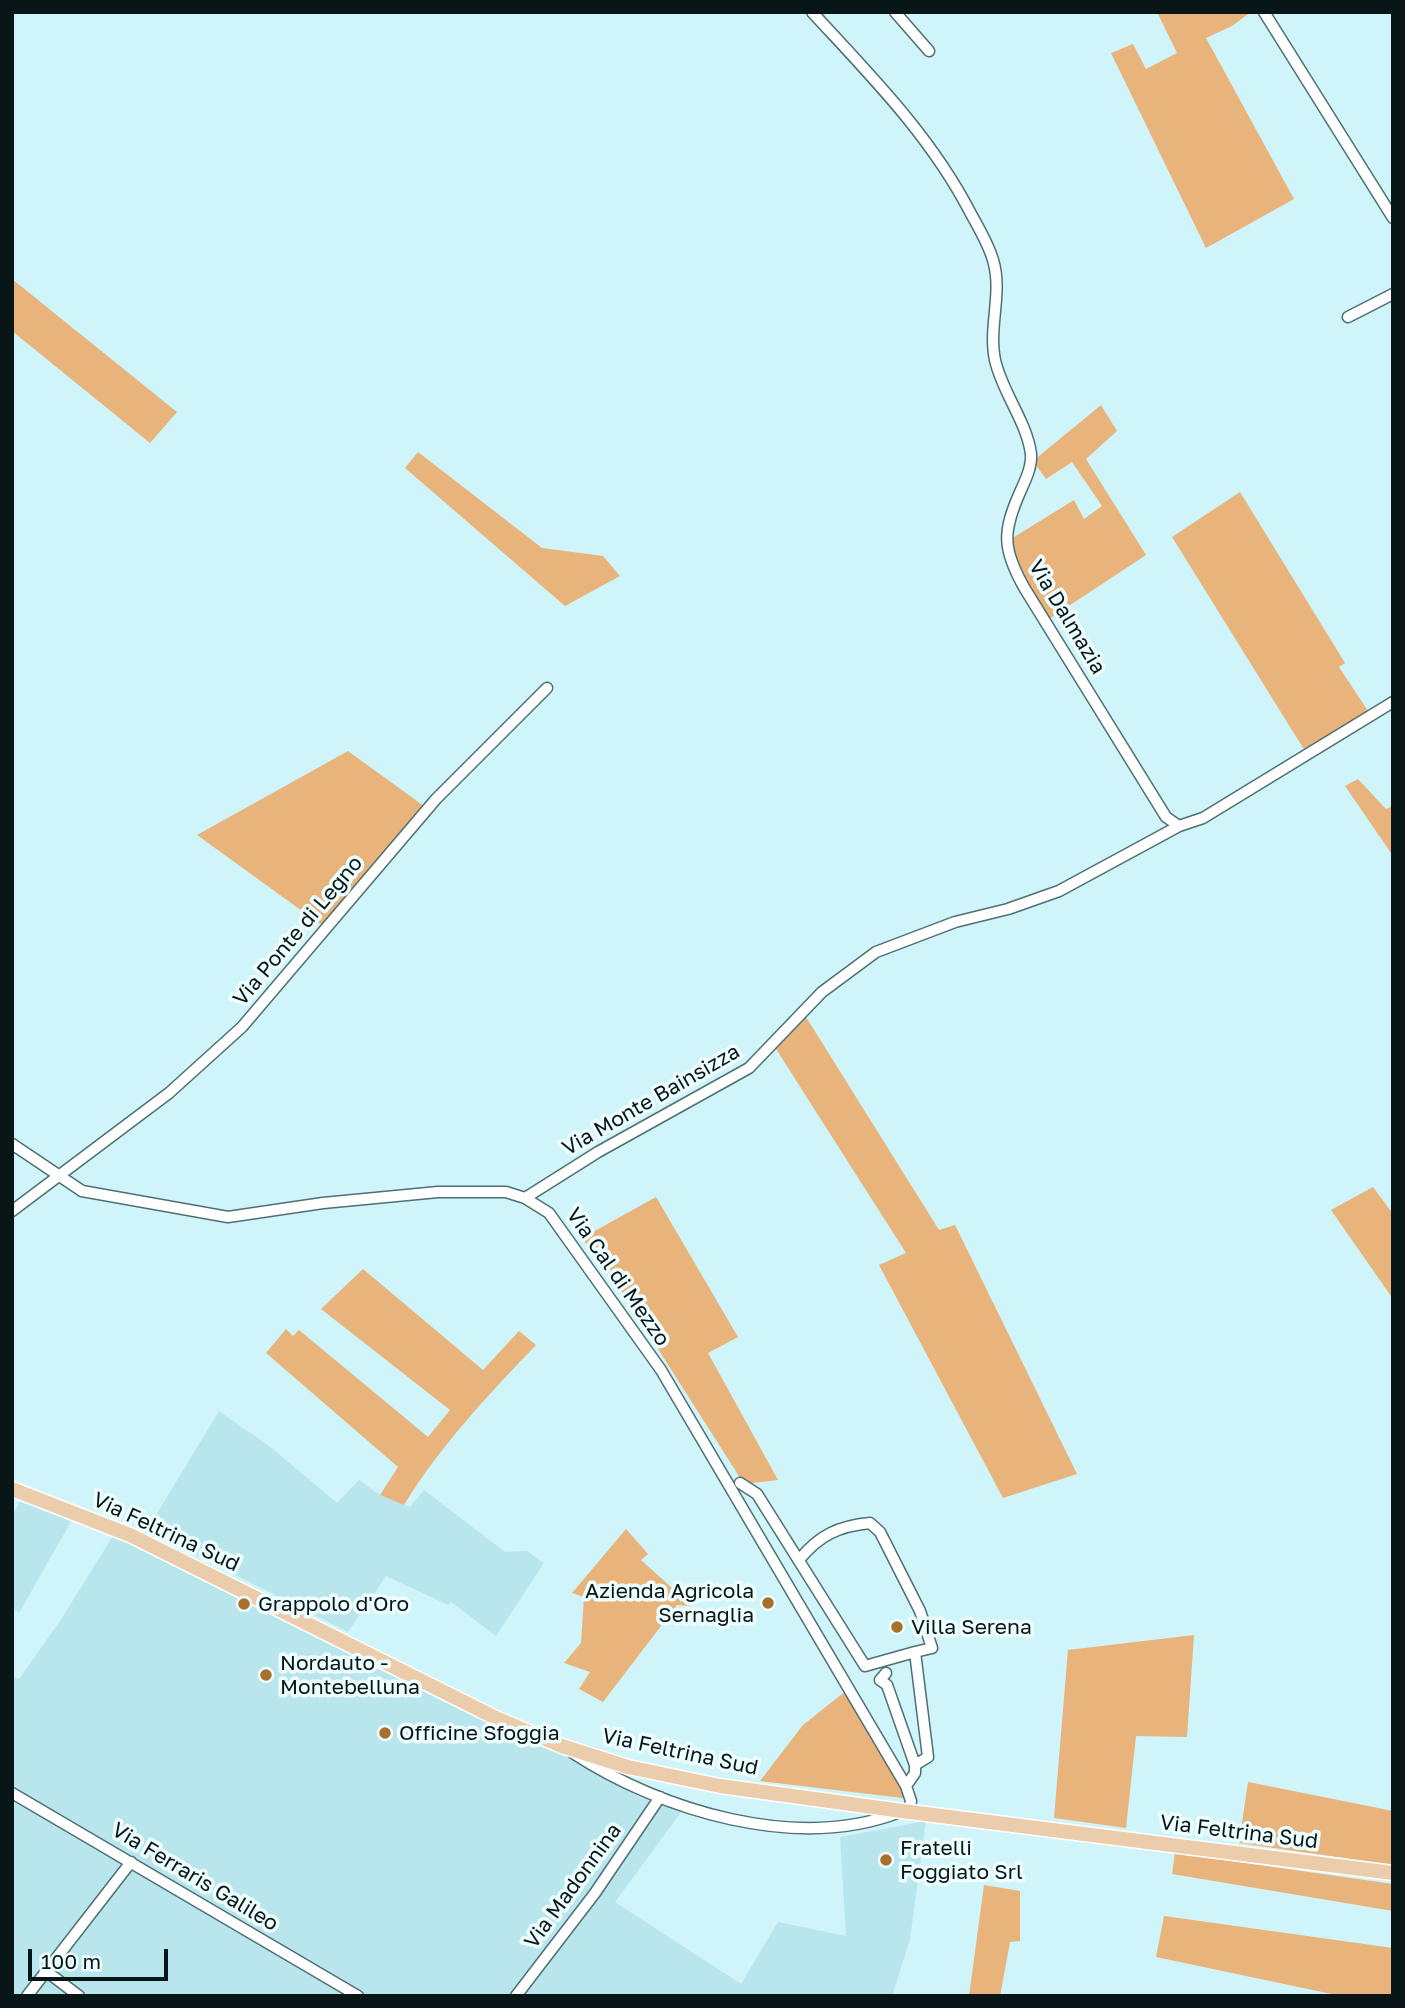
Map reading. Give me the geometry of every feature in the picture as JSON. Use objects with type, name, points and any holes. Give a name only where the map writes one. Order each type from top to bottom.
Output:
[{"type":"main road","name":"Via Feltrina Sud","points":[[12,1489],[130,1535],[478,1710],[562,1745],[628,1767],[694,1781],[906,1811],[1393,1873]]},
{"type":"street","name":"Via Dalmazia","points":[[812,12],[896,101],[942,163],[986,242],[996,272],[998,303],[993,344],[995,361],[1031,454],[1026,480],[1009,516],[1006,540],[1008,553],[1025,589],[1160,810],[1179,825]]},
{"type":"street","points":[[895,12],[929,51]]},
{"type":"street","points":[[1264,12],[1393,218]]},
{"type":"street","points":[[1348,317],[1393,294]]},
{"type":"street","name":"Via Ponte di Legno","points":[[12,1211],[169,1093],[242,1027],[436,799],[547,688]]},
{"type":"street","points":[[1179,825],[1203,818],[1393,702]]},
{"type":"street","name":"Via Monte Bainsizza","points":[[525,1198],[598,1152],[749,1068],[822,992],[876,952],[955,922],[1008,909],[1059,891],[1179,825]]},
{"type":"street","name":"Via Cal di Mezzo","points":[[12,1144],[82,1191],[228,1217],[393,1195],[506,1192],[525,1198],[549,1213],[568,1235],[661,1370],[906,1786],[911,1801],[906,1811]]},
{"type":"street","points":[[740,1483],[757,1494],[866,1666],[932,1648],[920,1611],[880,1531],[870,1523],[850,1524],[827,1533],[799,1560]]},
{"type":"street","points":[[915,1652],[928,1757],[915,1765]]},
{"type":"street","points":[[880,1662],[915,1765],[915,1773],[906,1786]]},
{"type":"street","points":[[562,1745],[601,1771],[660,1797],[757,1826],[836,1828],[873,1822],[906,1811]]},
{"type":"street","name":"Via Ferraris Galileo","points":[[12,1793],[358,1996]]},
{"type":"street","name":"Via Madonnina","points":[[516,1996],[595,1893],[660,1797]]},
{"type":"street","points":[[27,1996],[131,1861]]},
{"type":"street","points":[[46,1971],[79,1996]]},
{"type":"shaded area","points":[[1157,12],[1251,12],[1232,26],[1206,38],[1294,199],[1206,248],[1111,53],[1133,44],[1146,69],[1177,53]]},
{"type":"shaded area","points":[[12,279],[177,412],[150,443],[12,331]]},
{"type":"shaded area","points":[[1101,405],[1117,431],[1086,459],[1146,555],[1046,621],[1006,542],[1074,500],[1084,519],[1102,506],[1072,462],[1046,479],[1033,461]]},
{"type":"shaded area","points":[[418,452],[542,548],[603,556],[620,576],[565,606],[405,468]]},
{"type":"shaded area","points":[[1240,492],[1345,663],[1339,667],[1368,711],[1305,751],[1172,537]]},
{"type":"shaded area","points":[[348,751],[428,809],[327,929],[197,835]]},
{"type":"shaded area","points":[[1358,779],[1386,809],[1393,806],[1393,856],[1345,786]]},
{"type":"shaded area","points":[[806,1017],[939,1230],[955,1225],[1077,1474],[1003,1498],[879,1265],[906,1253],[776,1049]]},
{"type":"shaded area","points":[[1373,1187],[1393,1214],[1393,1299],[1331,1210]]},
{"type":"shaded area","points":[[656,1197],[738,1337],[708,1353],[778,1480],[744,1484],[616,1283],[582,1238]]},
{"type":"shaded area","points":[[363,1269],[483,1370],[519,1331],[536,1345],[449,1442],[404,1505],[380,1495],[398,1467],[266,1353],[286,1329],[293,1336],[299,1330],[428,1437],[450,1410],[321,1309]]},
{"type":"shaded area","points":[[219,1411],[273,1449],[337,1503],[359,1480],[380,1495],[410,1507],[424,1490],[505,1552],[527,1551],[544,1563],[496,1636],[451,1602],[448,1605],[386,1576],[348,1632],[147,1530]]},
{"type":"shaded area","points":[[21,1499],[73,1518],[19,1613],[12,1608],[12,1517]]},
{"type":"shaded area","points":[[626,1529],[648,1554],[641,1560],[692,1606],[677,1605],[603,1702],[579,1689],[590,1672],[564,1663],[581,1643],[584,1597],[572,1593]]},
{"type":"shaded area","points":[[113,1536],[440,1700],[519,1738],[577,1761],[641,1798],[682,1811],[615,1902],[741,1984],[778,1922],[846,1936],[840,1837],[926,1821],[910,1939],[892,1996],[12,1996],[12,1676],[19,1679],[60,1621]]},
{"type":"shaded area","points":[[1194,1635],[1187,1737],[1136,1736],[1126,1828],[1054,1818],[1068,1650]]},
{"type":"shaded area","points":[[847,1690],[911,1799],[760,1781],[803,1725]]},
{"type":"shaded area","points":[[1248,1782],[1393,1811],[1393,1865],[1239,1843]]},
{"type":"shaded area","points":[[1175,1853],[1393,1884],[1393,1911],[1172,1874]]},
{"type":"shaded area","points":[[984,1885],[1020,1891],[1020,1941],[1010,1942],[1000,1996],[969,1996]]},
{"type":"shaded area","points":[[1164,1916],[1393,1948],[1393,1996],[1341,1996],[1156,1957]]},
{"type":"place","name":"Azienda Agricola Sernaglia","points":[[768,1603]]},
{"type":"place","name":"Grappolo d'Oro","points":[[244,1604]]},
{"type":"place","name":"Villa Serena","points":[[897,1627]]},
{"type":"place","name":"Nordauto - Montebelluna","points":[[266,1675]]},
{"type":"place","name":"Officine Sfoggia","points":[[385,1733]]},
{"type":"place","name":"Fratelli Foggiato Srl","points":[[886,1860]]}]
